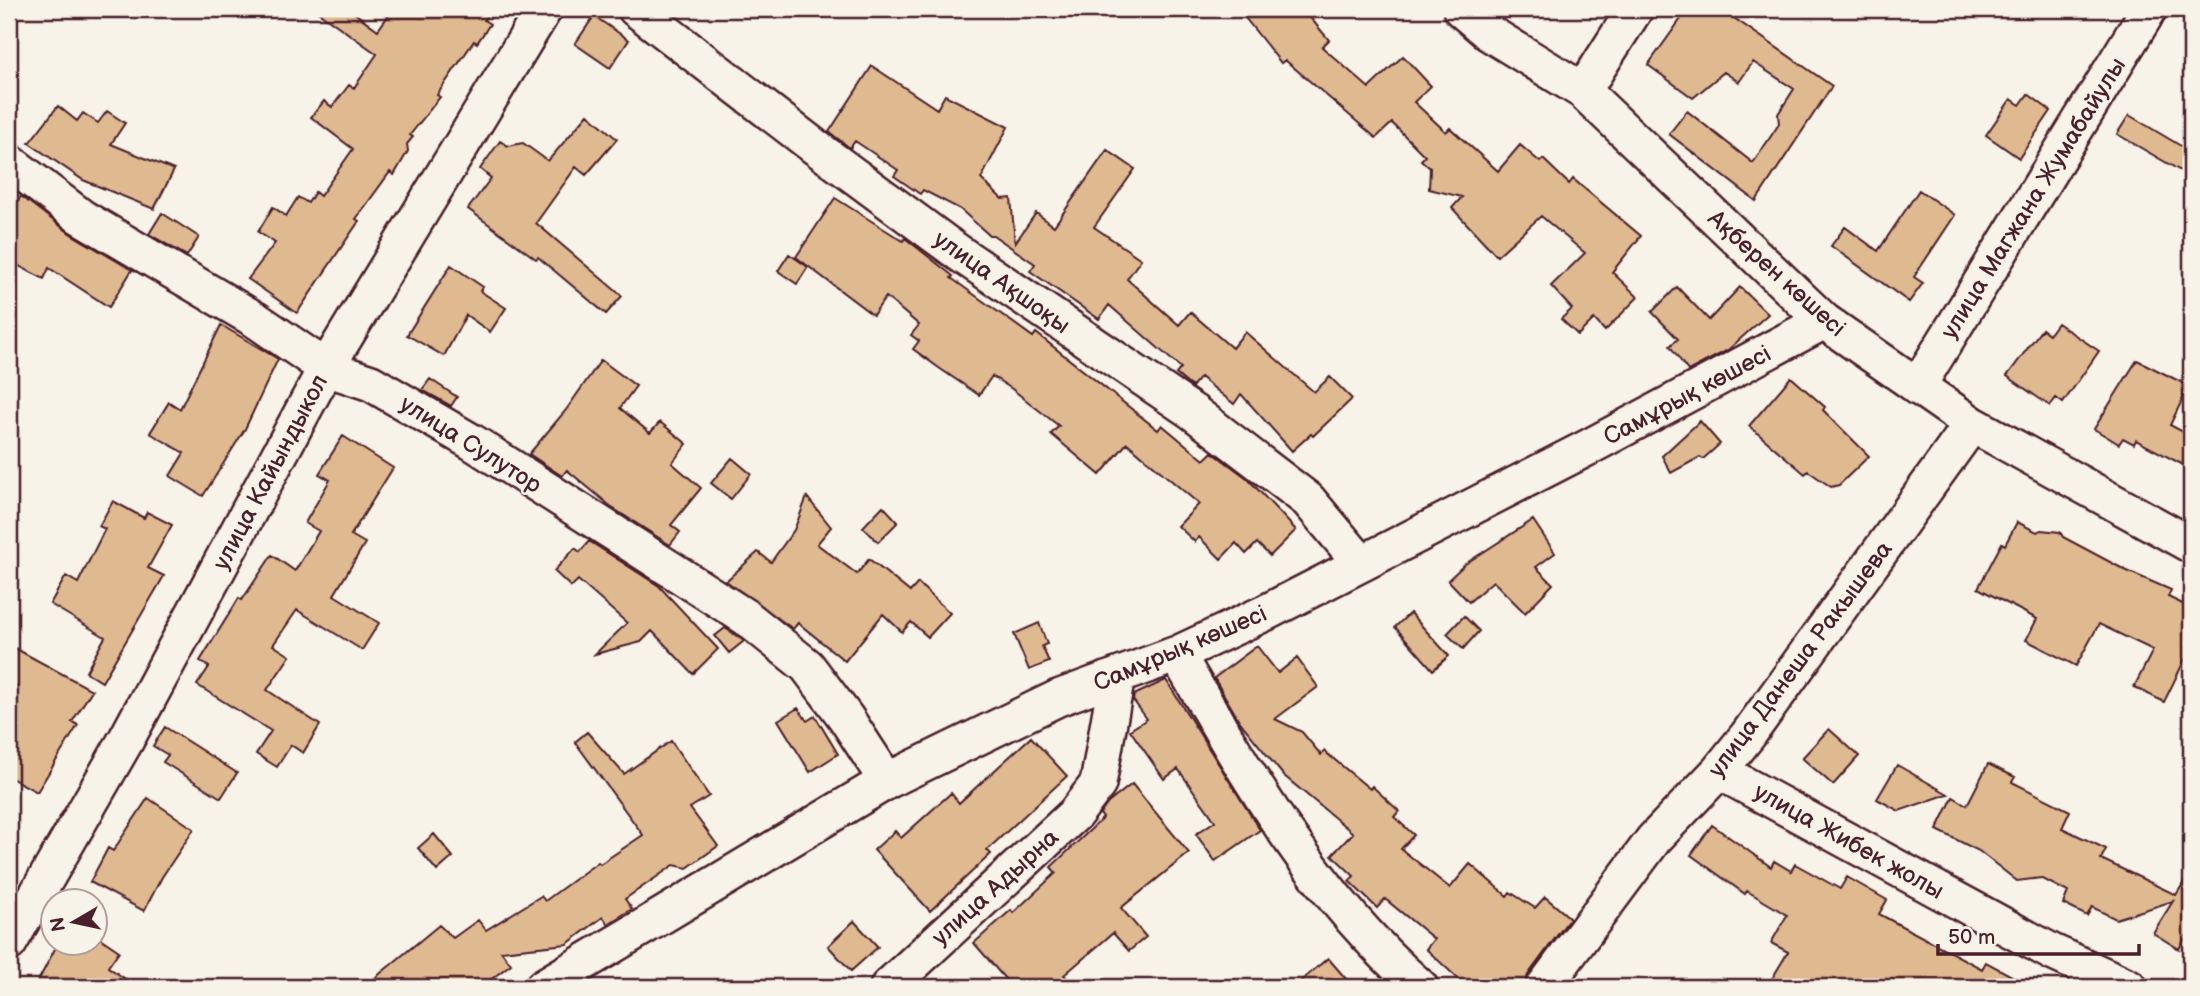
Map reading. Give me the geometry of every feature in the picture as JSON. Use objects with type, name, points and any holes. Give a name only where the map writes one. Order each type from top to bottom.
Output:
[{"type":"street","name":"улица Кайындыкол","points":[[9,943],[126,740],[326,368],[544,9]]},
{"type":"street","name":"улица Ақшоқы","points":[[636,9],[959,253],[1193,412],[1308,500],[1361,562]]},
{"type":"street","name":"Ақберен көшесі","points":[[1461,9],[1489,33],[1583,91],[1824,321],[1972,424],[2191,545]]},
{"type":"street","points":[[1583,91],[1635,9]]},
{"type":"street","name":"улица Магжана Жумабайулы","points":[[1917,387],[2149,9]]},
{"type":"street","name":"улица Сулутор","points":[[9,162],[81,217],[256,320],[326,368],[371,383],[472,442],[747,618],[807,666],[846,718],[887,781]]},
{"type":"street","name":"Самұрық көшесі","points":[[543,987],[887,781],[1058,698],[1177,654],[1589,447],[1824,321]]},
{"type":"street","name":"улица Данеша Ракышева","points":[[1544,987],[1654,839],[1719,771],[1972,424]]},
{"type":"street","points":[[1177,654],[1249,781],[1321,882],[1394,965],[1420,987]]},
{"type":"street","name":"улица Адырна","points":[[888,987],[1075,814],[1098,784],[1117,676]]},
{"type":"street","name":"улица Жибек жолы","points":[[1719,771],[2052,952],[2129,987]]},
{"type":"building","points":[[314,9],[349,9],[378,30],[393,9],[490,9],[484,20],[490,24],[477,43],[474,41],[437,95],[440,97],[410,135],[413,137],[407,144],[408,151],[394,175],[390,172],[356,219],[359,221],[297,313],[248,279],[275,243],[258,232],[273,207],[286,216],[298,197],[308,203],[315,192],[320,196],[353,149],[311,117],[324,101],[332,107],[349,85],[354,88],[377,54]]},
{"type":"building","points":[[1238,9],[1303,9],[1329,40],[1322,47],[1369,88],[1403,56],[1431,86],[1414,102],[1446,132],[1450,128],[1498,171],[1520,145],[1540,162],[1543,159],[1569,184],[1573,179],[1641,236],[1612,272],[1638,297],[1605,331],[1594,319],[1578,335],[1561,319],[1572,309],[1551,286],[1585,253],[1541,216],[1497,256],[1452,208],[1462,197],[1429,189],[1430,168],[1421,160],[1425,156],[1392,123],[1376,138],[1285,60],[1281,63]]},
{"type":"building","points":[[1688,9],[1721,9],[1832,86],[1756,201],[1669,134],[1687,111],[1753,163],[1779,124],[1778,114],[1794,89],[1753,62],[1739,82],[1724,72],[1693,98],[1648,65]]},
{"type":"building","points":[[594,16],[629,40],[610,68],[575,44]]},
{"type":"building","points":[[872,66],[937,109],[945,95],[1008,127],[981,179],[1002,199],[1011,198],[1015,243],[1036,213],[1054,226],[1107,150],[1135,169],[1094,227],[1141,259],[1127,279],[1179,325],[1190,312],[1232,348],[1245,332],[1314,392],[1330,377],[1352,399],[1313,436],[1311,434],[1292,451],[1241,394],[1234,404],[1200,377],[1192,387],[1176,374],[1181,368],[1109,305],[1099,319],[1030,271],[1035,264],[993,235],[989,235],[960,209],[923,190],[920,194],[894,176],[898,170],[855,141],[850,148],[829,132]]},
{"type":"building","points":[[2028,94],[2051,111],[2019,158],[1986,135],[2011,99],[2020,105]]},
{"type":"building","points":[[58,106],[77,121],[83,113],[98,123],[107,111],[125,123],[111,144],[174,170],[154,209],[83,180],[29,143]]},
{"type":"building","points":[[588,114],[617,139],[586,175],[576,167],[536,223],[622,296],[606,314],[538,257],[536,259],[468,209],[491,178],[480,169],[500,141],[508,146],[523,143],[548,161]]},
{"type":"building","points":[[2129,115],[2191,152],[2191,177],[2117,134]]},
{"type":"building","points":[[1919,190],[1955,215],[1914,277],[1923,283],[1909,302],[1831,246],[1845,227],[1878,251]]},
{"type":"building","points":[[21,196],[71,234],[132,270],[109,307],[49,268],[44,279],[9,261],[9,216]]},
{"type":"building","points":[[835,198],[903,241],[905,238],[953,276],[951,278],[1033,337],[1036,333],[1158,430],[1162,425],[1204,460],[1212,452],[1247,478],[1296,530],[1270,556],[1257,543],[1246,554],[1236,543],[1221,559],[1199,537],[1195,542],[1178,526],[1199,504],[1127,443],[1100,475],[1051,434],[1059,426],[1012,389],[992,376],[979,395],[939,368],[913,349],[919,341],[911,335],[919,325],[886,297],[873,315],[796,257]]},
{"type":"building","points":[[162,213],[199,237],[187,256],[149,234]]},
{"type":"building","points":[[789,254],[808,267],[797,284],[778,271]]},
{"type":"building","points":[[451,265],[483,287],[480,291],[506,308],[490,332],[466,315],[444,356],[407,335]]},
{"type":"building","points":[[1677,287],[1709,320],[1740,287],[1768,314],[1728,350],[1688,371],[1670,346],[1678,339],[1652,312]]},
{"type":"building","points":[[2057,323],[2099,351],[2063,403],[2056,398],[2050,406],[2007,376],[2042,329],[2049,334]]},
{"type":"building","points":[[221,325],[278,359],[245,429],[203,496],[170,476],[184,453],[150,433],[169,402],[180,409]]},
{"type":"building","points":[[601,360],[636,386],[620,408],[650,433],[660,422],[687,444],[672,463],[701,488],[671,525],[680,532],[670,545],[614,509],[567,470],[562,476],[529,454],[566,410]]},
{"type":"building","points":[[2137,360],[2189,386],[2170,425],[2191,436],[2191,469],[2136,440],[2134,444],[2123,438],[2119,444],[2094,429]]},
{"type":"building","points":[[1791,377],[1825,407],[1823,410],[1869,456],[1839,485],[1831,487],[1808,471],[1805,474],[1749,426]]},
{"type":"building","points":[[430,379],[457,397],[451,406],[422,390]]},
{"type":"building","points":[[1700,421],[1720,444],[1703,459],[1700,457],[1671,473],[1662,456]]},
{"type":"building","points":[[343,436],[393,468],[351,535],[365,543],[334,595],[379,623],[362,650],[297,610],[273,645],[290,656],[267,690],[320,725],[303,753],[291,745],[277,767],[256,754],[271,731],[197,685],[209,667],[200,661],[239,598],[242,600],[272,555],[295,571],[319,531],[305,523],[330,480],[319,474]]},
{"type":"building","points":[[732,458],[751,474],[731,499],[711,483]]},
{"type":"building","points":[[807,497],[831,527],[817,544],[857,574],[869,559],[910,592],[918,583],[950,613],[928,637],[911,622],[902,632],[883,614],[845,661],[798,623],[793,629],[726,581],[758,552],[771,562],[794,530]]},
{"type":"building","points":[[113,501],[144,518],[147,512],[172,525],[148,568],[164,576],[102,682],[86,672],[105,637],[50,604],[66,576],[78,583],[105,529],[99,526]]},
{"type":"building","points":[[883,506],[898,522],[878,542],[863,527]]},
{"type":"building","points":[[1533,520],[1555,553],[1536,567],[1553,584],[1525,613],[1493,581],[1469,602],[1448,580],[1465,564]]},
{"type":"building","points":[[2017,522],[2037,532],[2060,532],[2063,537],[2125,570],[2171,590],[2168,597],[2191,608],[2191,662],[2185,659],[2164,702],[2134,687],[2153,650],[2099,624],[2076,666],[2026,640],[2037,619],[1978,588],[2002,543],[2005,545]]},
{"type":"building","points":[[589,541],[659,586],[718,649],[693,674],[652,631],[641,642],[595,654],[627,623],[578,580],[571,587],[554,571],[575,548],[580,552]]},
{"type":"building","points":[[1410,613],[1449,656],[1433,670],[1395,627]]},
{"type":"building","points":[[1464,616],[1479,631],[1463,649],[1447,634]]},
{"type":"building","points":[[1039,623],[1047,644],[1042,646],[1049,662],[1029,670],[1014,634]]},
{"type":"building","points":[[725,628],[744,641],[729,653],[715,636]]},
{"type":"building","points":[[9,645],[92,690],[72,722],[78,725],[37,792],[9,777],[9,699],[17,686],[9,681]]},
{"type":"building","points":[[1257,646],[1278,673],[1297,658],[1318,687],[1275,719],[1302,732],[1321,755],[1324,751],[1370,789],[1372,786],[1399,811],[1394,817],[1414,835],[1401,849],[1450,888],[1470,864],[1507,896],[1510,892],[1535,908],[1545,897],[1570,918],[1528,975],[1524,987],[1467,987],[1426,949],[1434,939],[1385,899],[1377,908],[1349,881],[1354,876],[1332,855],[1353,833],[1283,775],[1240,722],[1214,678]]},
{"type":"building","points":[[1166,680],[1260,830],[1215,861],[1196,834],[1215,821],[1178,769],[1164,779],[1130,730],[1147,719],[1133,700],[1134,695]]},
{"type":"building","points":[[798,708],[807,721],[815,716],[838,754],[810,772],[778,720]]},
{"type":"building","points":[[165,727],[237,773],[221,798],[163,762],[168,755],[153,746]]},
{"type":"building","points":[[1829,729],[1859,756],[1833,785],[1802,758]]},
{"type":"building","points":[[587,732],[624,774],[671,741],[709,796],[690,808],[718,846],[687,868],[674,865],[625,899],[632,909],[608,924],[603,917],[567,944],[501,951],[511,964],[481,987],[364,987],[439,925],[453,938],[478,920],[486,930],[541,896],[545,901],[598,862],[600,864],[643,835],[575,742]]},
{"type":"building","points":[[1031,737],[1067,776],[987,850],[991,854],[930,911],[874,850],[895,831],[901,838],[951,793],[959,803]]},
{"type":"building","points":[[1988,764],[2015,777],[2012,782],[2070,811],[2062,828],[2106,849],[2101,859],[2176,895],[2191,871],[2191,927],[2179,949],[2153,933],[2173,901],[2116,919],[2092,907],[2087,916],[2063,904],[2068,892],[2041,878],[2017,881],[1979,851],[1937,830],[1953,797],[1967,805]]},
{"type":"building","points":[[1897,765],[1948,794],[1899,811],[1877,799]]},
{"type":"building","points":[[1132,784],[1189,853],[1121,908],[1146,937],[1129,951],[1113,933],[1064,975],[1075,987],[1012,987],[974,943],[1011,910],[1013,913],[1056,873],[1051,867],[1103,818],[1100,814],[1108,803]]},
{"type":"building","points":[[148,798],[194,829],[162,877],[144,911],[108,892],[108,888],[101,888],[90,882],[108,848],[113,851]]},
{"type":"building","points":[[1712,825],[1771,867],[1774,861],[1791,871],[1795,864],[1840,889],[1847,877],[1887,900],[1879,914],[1982,969],[1986,962],[2032,987],[1767,987],[1788,952],[1771,943],[1787,915],[1747,891],[1745,894],[1691,855]]},
{"type":"building","points":[[434,834],[453,857],[437,871],[418,848]]},
{"type":"building","points":[[854,921],[878,947],[851,971],[828,946]]},
{"type":"building","points":[[108,944],[119,951],[108,967],[137,987],[35,987],[50,958],[108,958]]},
{"type":"building","points":[[1328,958],[1353,987],[1294,987]]}]
